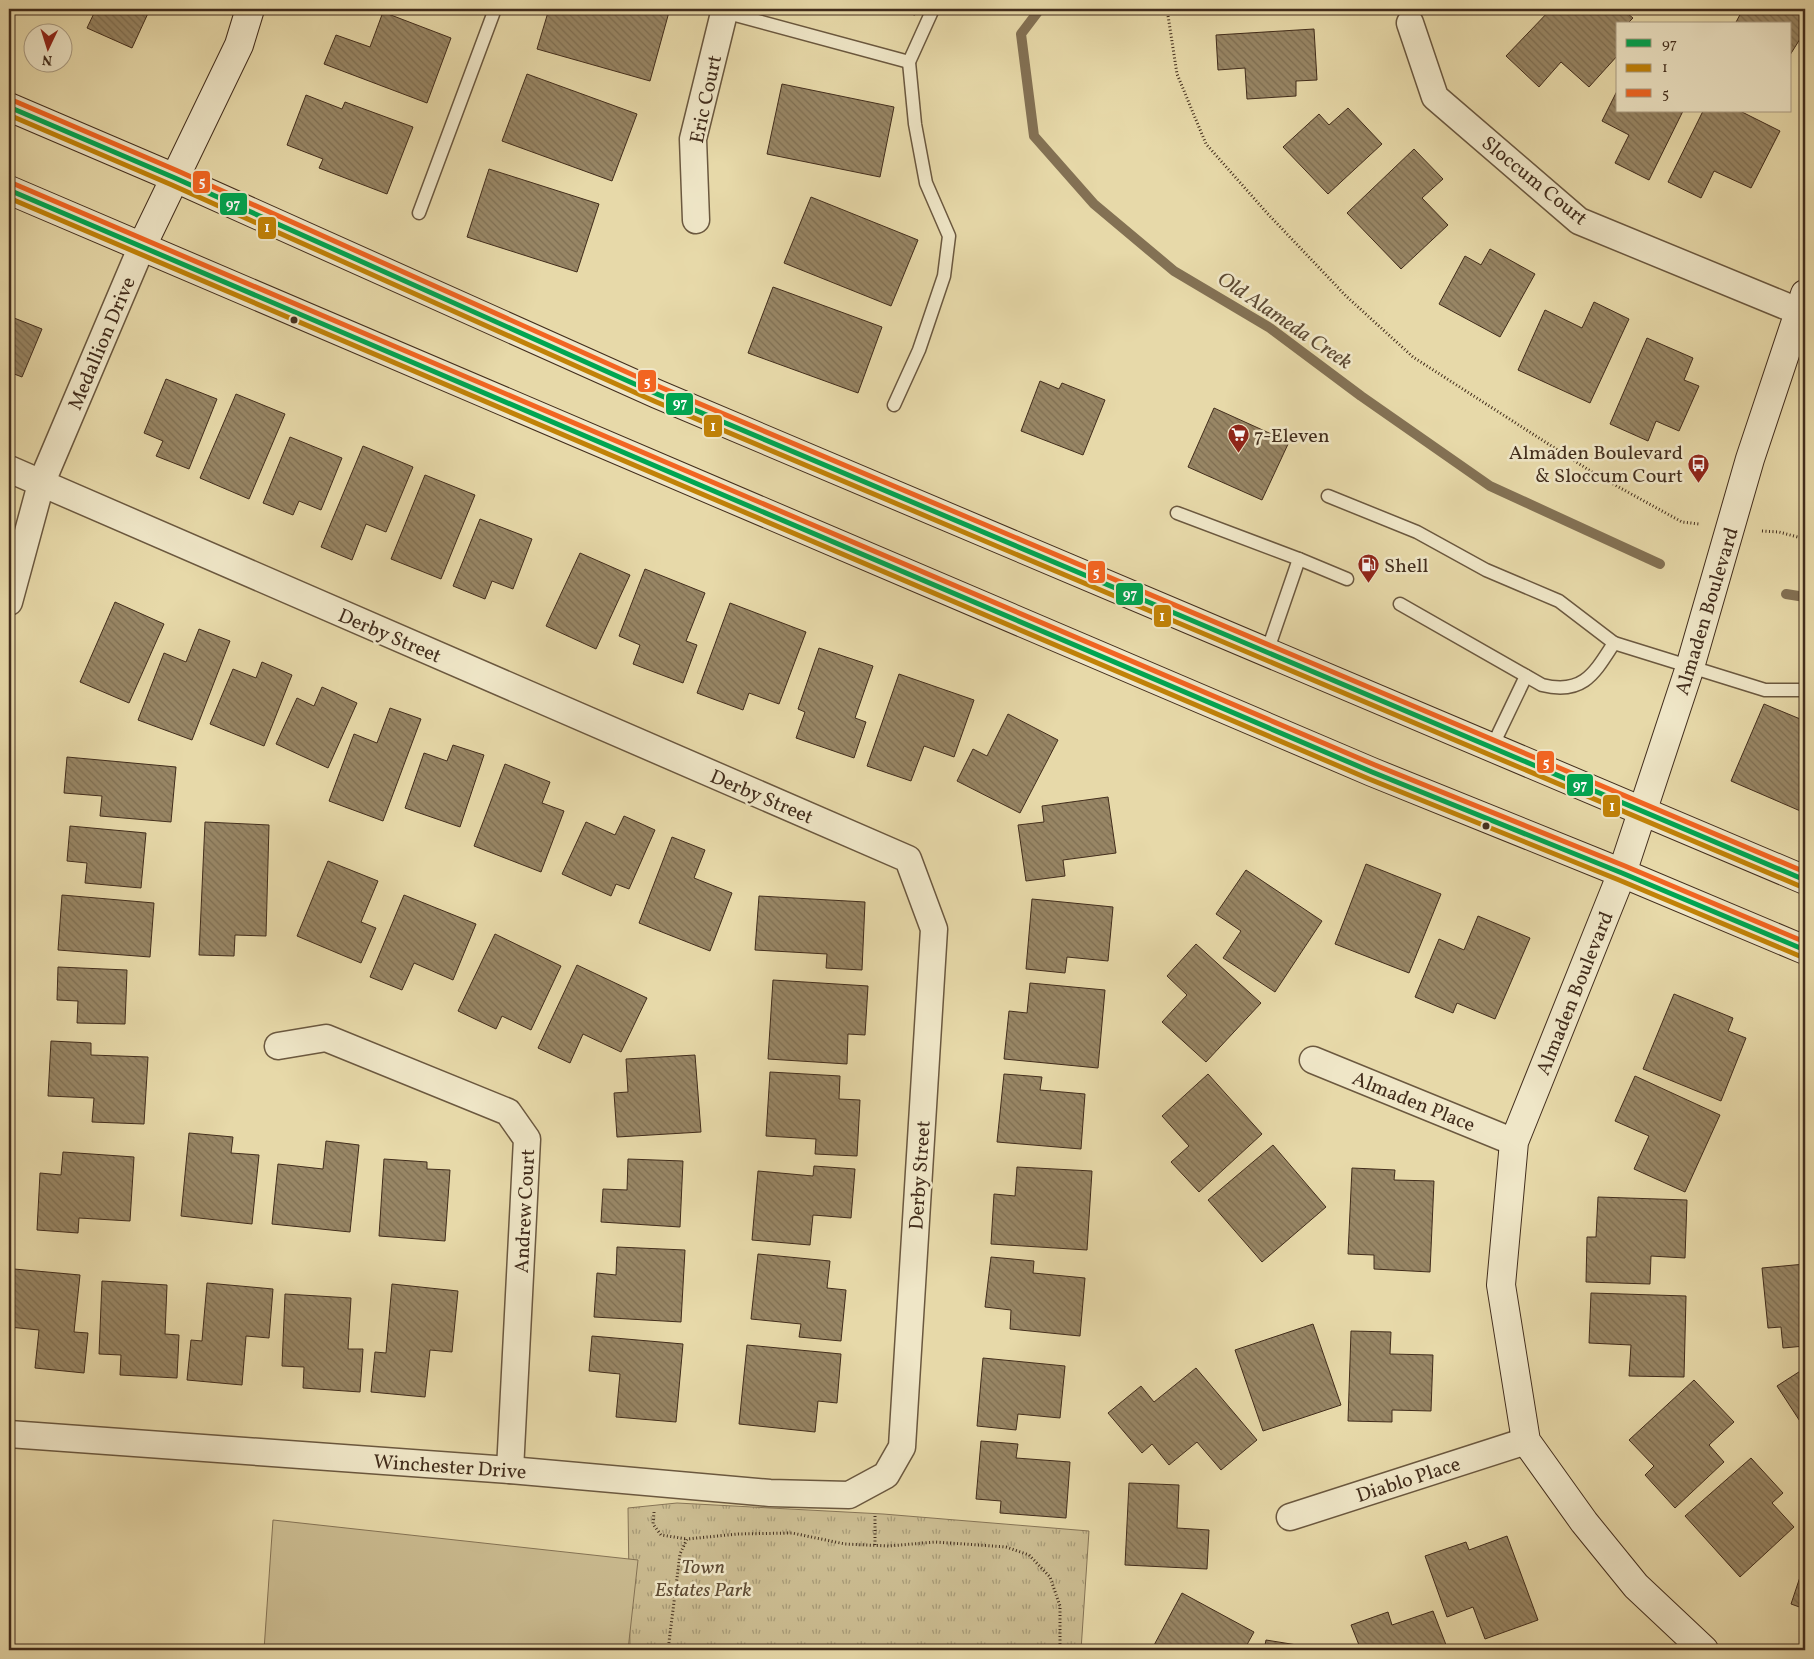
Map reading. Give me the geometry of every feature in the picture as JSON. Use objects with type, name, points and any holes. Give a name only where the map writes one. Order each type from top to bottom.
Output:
[{"type":"main road","name":"Medallion Drive","points":[[142,246],[239,45],[250,9]]},
{"type":"main road","points":[[9,107],[175,178],[658,394],[1805,880]]},
{"type":"main road","points":[[9,190],[1372,772],[1622,873],[1805,950]]},
{"type":"main road","name":"Almaden Boulevard","points":[[1704,1650],[1636,1586],[1584,1522],[1526,1441],[1501,1285],[1514,1142],[1622,873],[1690,667],[1750,459],[1803,307]]},
{"type":"street","name":"Eric Court","points":[[696,220],[693,139],[725,10]]},
{"type":"street","name":"Sloccum Court","points":[[1410,23],[1435,97],[1579,221],[1803,307]]},
{"type":"street","name":"Medallion Drive","points":[[9,602],[41,484],[142,246]]},
{"type":"street","name":"Derby Street","points":[[9,469],[908,859],[934,929],[902,1448],[886,1476]]},
{"type":"street","name":"Andrew Court","points":[[278,1046],[326,1038],[508,1112],[527,1139],[510,1470]]},
{"type":"street","name":"Almaden Place","points":[[1314,1060],[1514,1142]]},
{"type":"street","name":"Winchester Drive","points":[[9,1434],[510,1470],[770,1493],[848,1495],[886,1476]]},
{"type":"street","name":"Diablo Place","points":[[1290,1517],[1526,1441]]},
{"type":"lane","points":[[419,214],[495,9]]},
{"type":"lane","points":[[894,405],[919,350],[944,276],[949,236],[926,183],[915,124],[909,62],[933,9]]},
{"type":"lane","points":[[725,10],[909,62]]},
{"type":"lane","points":[[1328,496],[1417,532],[1486,570],[1559,602],[1614,643],[1765,690],[1805,690]]},
{"type":"lane","points":[[1177,513],[1347,579]]},
{"type":"lane","points":[[1267,652],[1299,559]]},
{"type":"lane","points":[[1400,604],[1542,685],[1556,688],[1566,688],[1593,675],[1614,643]]},
{"type":"lane","points":[[1492,747],[1526,676]]},
{"type":"path","points":[[1167,9],[1177,74],[1206,144],[1267,213],[1346,296],[1412,357],[1595,474],[1682,522],[1779,532],[1805,539]]},
{"type":"path","points":[[657,1483],[653,1524],[661,1535],[687,1539],[738,1534],[792,1533],[845,1544],[889,1546],[935,1542],[1006,1546],[1029,1555],[1050,1577],[1060,1606],[1060,1650]]},
{"type":"path","points":[[668,1650],[680,1554],[687,1539]]},
{"type":"green space","name":"Town Estates Park","points":[[677,1503],[883,1514],[1089,1531],[1081,1650],[630,1650],[628,1508]]},
{"type":"green space","points":[[273,1520],[638,1560],[628,1650],[264,1650]]},
{"type":"building","points":[[96,9],[150,9],[132,48],[87,28]]},
{"type":"building","points":[[549,9],[658,9],[669,12],[650,81],[537,49]]},
{"type":"building","points":[[884,9],[917,9],[915,15]]},
{"type":"building","points":[[1306,9],[1321,9],[1319,14]]},
{"type":"building","points":[[1551,9],[1622,9],[1633,18],[1629,22],[1616,22],[1616,57],[1589,87],[1561,62],[1539,87],[1506,56]]},
{"type":"building","points":[[1743,9],[1804,9],[1802,12],[1805,14],[1805,31],[1792,52],[1792,22],[1736,22]]},
{"type":"building","points":[[383,12],[451,38],[427,103],[324,64],[336,35],[370,47]]},
{"type":"building","points":[[1314,29],[1317,80],[1296,81],[1296,96],[1247,99],[1245,68],[1218,70],[1216,35]]},
{"type":"building","points":[[527,74],[637,114],[612,181],[502,141]]},
{"type":"building","points":[[782,84],[894,107],[880,177],[767,154]]},
{"type":"building","points":[[1616,93],[1616,112],[1683,112],[1649,180],[1615,163],[1629,135],[1602,121]]},
{"type":"building","points":[[306,95],[342,109],[345,102],[413,127],[387,194],[319,168],[323,159],[287,145]]},
{"type":"building","points":[[1348,108],[1382,144],[1328,194],[1283,147],[1319,114],[1329,125]]},
{"type":"building","points":[[1703,112],[1742,112],[1780,131],[1751,188],[1714,171],[1701,198],[1668,182]]},
{"type":"building","points":[[1414,149],[1443,179],[1422,198],[1448,225],[1401,269],[1347,213]]},
{"type":"building","points":[[489,169],[599,204],[577,272],[467,237]]},
{"type":"building","points":[[811,197],[918,240],[891,306],[784,263]]},
{"type":"building","points":[[1490,249],[1535,274],[1500,337],[1439,304],[1465,256],[1481,265]]},
{"type":"building","points":[[773,287],[882,327],[858,393],[748,353]]},
{"type":"building","points":[[1594,302],[1629,319],[1590,403],[1518,370],[1545,310],[1582,328]]},
{"type":"building","points":[[9,316],[42,329],[22,377],[9,372]]},
{"type":"building","points":[[1647,338],[1693,358],[1684,380],[1699,386],[1679,431],[1656,421],[1648,441],[1610,424]]},
{"type":"building","points":[[166,379],[217,399],[189,469],[156,456],[163,441],[144,433]]},
{"type":"building","points":[[1040,381],[1059,389],[1062,383],[1105,400],[1083,455],[1021,431]]},
{"type":"building","points":[[236,394],[285,414],[249,499],[200,478]]},
{"type":"building","name":"7-Eleven","points":[[1214,408],[1289,442],[1262,500],[1188,467]]},
{"type":"building","points":[[290,437],[342,458],[321,510],[299,501],[293,515],[263,503]]},
{"type":"building","points":[[363,446],[413,467],[386,532],[366,524],[352,560],[321,547]]},
{"type":"building","points":[[425,475],[475,495],[441,579],[391,559]]},
{"type":"building","points":[[480,519],[532,539],[513,589],[492,581],[485,599],[453,586]]},
{"type":"building","points":[[580,553],[630,575],[596,649],[546,626]]},
{"type":"building","points":[[645,569],[705,593],[686,641],[697,645],[683,683],[633,664],[640,645],[619,636]]},
{"type":"building","points":[[115,602],[164,624],[129,703],[80,682]]},
{"type":"building","points":[[730,603],[806,632],[779,704],[749,693],[743,710],[697,693]]},
{"type":"building","points":[[199,629],[230,641],[192,740],[138,720],[164,653],[186,662]]},
{"type":"building","points":[[819,648],[873,666],[855,718],[866,722],[854,758],[796,738],[805,712],[798,709]]},
{"type":"building","points":[[262,662],[292,675],[264,746],[210,724],[233,669],[256,678]]},
{"type":"building","points":[[899,674],[974,700],[954,757],[924,746],[911,781],[867,766]]},
{"type":"building","points":[[322,687],[357,703],[328,768],[276,744],[297,698],[314,706]]},
{"type":"building","points":[[1764,704],[1805,721],[1805,813],[1731,781]]},
{"type":"building","points":[[390,708],[421,719],[383,821],[329,801],[354,734],[377,743]]},
{"type":"building","points":[[1008,714],[1058,740],[1020,813],[957,781],[973,749],[987,756]]},
{"type":"building","points":[[453,745],[484,755],[460,827],[405,808],[424,753],[447,761]]},
{"type":"building","points":[[67,757],[176,767],[171,822],[100,816],[102,796],[64,793]]},
{"type":"building","points":[[505,764],[550,782],[542,803],[564,811],[541,872],[474,846]]},
{"type":"building","points":[[1108,797],[1116,853],[1063,860],[1065,876],[1026,881],[1018,825],[1044,822],[1042,806]]},
{"type":"building","points":[[624,816],[655,830],[629,889],[616,884],[611,896],[562,874],[586,822],[615,835]]},
{"type":"building","points":[[205,822],[269,825],[266,936],[235,935],[234,956],[199,955]]},
{"type":"building","points":[[70,826],[146,833],[141,888],[85,883],[87,863],[67,861]]},
{"type":"building","points":[[672,837],[705,850],[694,878],[732,893],[710,951],[639,923]]},
{"type":"building","points":[[328,861],[378,881],[361,922],[376,928],[361,963],[297,936]]},
{"type":"building","points":[[1366,864],[1441,894],[1409,973],[1335,944]]},
{"type":"building","points":[[1246,870],[1322,921],[1275,992],[1223,958],[1241,931],[1216,914]]},
{"type":"building","points":[[62,895],[154,903],[150,957],[58,950]]},
{"type":"building","points":[[404,895],[476,924],[453,980],[414,963],[402,990],[370,977]]},
{"type":"building","points":[[759,896],[865,902],[862,970],[826,968],[827,954],[755,950]]},
{"type":"building","points":[[1032,899],[1113,907],[1108,961],[1067,957],[1065,973],[1026,969]]},
{"type":"building","points":[[1478,916],[1530,938],[1495,1019],[1457,1003],[1453,1013],[1415,997],[1439,939],[1464,950]]},
{"type":"building","points":[[495,934],[561,966],[531,1030],[502,1016],[496,1029],[458,1011]]},
{"type":"building","points":[[1196,944],[1261,1003],[1206,1062],[1162,1022],[1187,995],[1167,976]]},
{"type":"building","points":[[577,965],[647,998],[621,1052],[583,1034],[570,1063],[538,1048]]},
{"type":"building","points":[[58,967],[127,970],[125,1024],[77,1023],[78,1001],[57,1000]]},
{"type":"building","points":[[773,980],[868,986],[865,1035],[848,1034],[847,1064],[768,1059]]},
{"type":"building","points":[[1030,983],[1105,990],[1098,1068],[1004,1059],[1009,1011],[1027,1013]]},
{"type":"building","points":[[1674,994],[1733,1018],[1728,1031],[1746,1038],[1721,1101],[1643,1069]]},
{"type":"building","points":[[51,1041],[91,1043],[91,1055],[148,1057],[144,1124],[92,1122],[94,1098],[48,1096]]},
{"type":"building","points":[[695,1055],[701,1132],[617,1137],[614,1093],[628,1092],[626,1059]]},
{"type":"building","points":[[770,1072],[840,1076],[839,1099],[860,1100],[857,1156],[815,1154],[816,1139],[766,1136]]},
{"type":"building","points":[[1004,1074],[1042,1077],[1040,1090],[1085,1094],[1081,1149],[997,1142]]},
{"type":"building","points":[[1208,1074],[1262,1134],[1199,1192],[1171,1162],[1189,1146],[1162,1116]]},
{"type":"building","points":[[1635,1076],[1720,1115],[1685,1192],[1634,1169],[1649,1136],[1615,1121]]},
{"type":"building","points":[[189,1133],[233,1137],[231,1153],[259,1155],[252,1224],[181,1216]]},
{"type":"building","points":[[326,1141],[359,1145],[350,1232],[272,1224],[278,1164],[323,1169]]},
{"type":"building","points":[[1273,1145],[1326,1207],[1262,1262],[1208,1200]]},
{"type":"building","points":[[63,1152],[134,1157],[130,1221],[79,1218],[78,1233],[37,1230],[40,1173],[61,1175]]},
{"type":"building","points":[[384,1159],[427,1162],[427,1169],[450,1170],[445,1241],[379,1236]]},
{"type":"building","points":[[628,1159],[683,1161],[680,1227],[601,1222],[603,1189],[627,1190]]},
{"type":"building","points":[[814,1166],[855,1169],[851,1218],[813,1215],[810,1245],[752,1240],[758,1171],[813,1176]]},
{"type":"building","points":[[1017,1167],[1092,1171],[1087,1250],[991,1244],[994,1194],[1015,1196]]},
{"type":"building","points":[[1352,1168],[1395,1170],[1394,1180],[1434,1181],[1430,1272],[1374,1269],[1374,1255],[1348,1254]]},
{"type":"building","points":[[1598,1197],[1687,1200],[1685,1258],[1651,1256],[1650,1284],[1586,1282],[1587,1237],[1596,1237]]},
{"type":"building","points":[[617,1247],[685,1250],[681,1322],[594,1317],[597,1273],[616,1275]]},
{"type":"building","points":[[758,1254],[830,1261],[827,1288],[846,1290],[841,1341],[799,1337],[801,1324],[751,1319]]},
{"type":"building","points":[[991,1257],[1034,1261],[1033,1273],[1085,1278],[1080,1336],[1010,1329],[1011,1310],[985,1307]]},
{"type":"building","points":[[1805,1264],[1805,1346],[1783,1348],[1781,1327],[1768,1328],[1762,1268]]},
{"type":"building","points":[[14,1269],[80,1275],[74,1332],[88,1333],[84,1373],[35,1368],[39,1330],[9,1327]]},
{"type":"building","points":[[102,1281],[167,1285],[165,1334],[179,1335],[177,1378],[120,1375],[121,1355],[99,1354]]},
{"type":"building","points":[[207,1283],[273,1289],[269,1338],[246,1336],[242,1385],[187,1380],[191,1340],[202,1341]]},
{"type":"building","points":[[392,1284],[458,1291],[452,1352],[430,1350],[425,1397],[371,1392],[375,1352],[386,1353]]},
{"type":"building","points":[[1591,1293],[1686,1296],[1684,1377],[1629,1376],[1631,1345],[1589,1343]]},
{"type":"building","points":[[285,1294],[351,1298],[348,1349],[363,1349],[360,1392],[303,1388],[304,1367],[282,1366]]},
{"type":"building","points":[[1313,1324],[1341,1405],[1263,1431],[1235,1350]]},
{"type":"building","points":[[1351,1331],[1391,1332],[1390,1354],[1433,1355],[1431,1411],[1392,1410],[1392,1422],[1348,1421]]},
{"type":"building","points":[[592,1336],[683,1344],[676,1422],[616,1417],[620,1374],[589,1371]]},
{"type":"building","points":[[747,1345],[841,1354],[837,1403],[818,1401],[815,1432],[739,1424]]},
{"type":"building","points":[[983,1358],[1065,1366],[1060,1418],[1018,1414],[1016,1430],[977,1426]]},
{"type":"building","points":[[1196,1368],[1257,1440],[1221,1470],[1197,1442],[1169,1465],[1152,1444],[1142,1453],[1108,1413],[1141,1386],[1154,1402]]},
{"type":"building","points":[[1805,1368],[1805,1429],[1777,1386]]},
{"type":"building","points":[[1694,1380],[1734,1422],[1709,1445],[1724,1462],[1675,1508],[1645,1475],[1654,1466],[1629,1440]]},
{"type":"building","points":[[981,1441],[1018,1444],[1016,1458],[1070,1462],[1066,1518],[1000,1513],[1001,1501],[976,1499]]},
{"type":"building","points":[[1751,1458],[1783,1493],[1772,1503],[1794,1527],[1740,1577],[1685,1516]]},
{"type":"building","points":[[1129,1483],[1179,1485],[1177,1528],[1209,1530],[1207,1569],[1125,1565]]},
{"type":"building","points":[[1507,1536],[1538,1620],[1485,1639],[1473,1607],[1447,1617],[1425,1556],[1466,1542],[1469,1550]]},
{"type":"building","points":[[1805,1562],[1805,1609],[1791,1604]]},
{"type":"building","points":[[1182,1593],[1254,1632],[1244,1650],[1158,1650],[1153,1647]]},
{"type":"building","points":[[1433,1611],[1448,1650],[1361,1650],[1351,1625],[1388,1612],[1392,1625]]},
{"type":"building","points":[[1266,1640],[1328,1650],[1264,1650]]},
{"type":"waterway","name":"Old Alameda Creek","points":[[1040,9],[1021,34],[1034,136],[1094,204],[1174,271],[1270,328],[1361,396],[1490,486],[1660,564]]},
{"type":"waterway","name":"Old Alameda Creek","points":[[1786,594],[1805,597]]},
{"type":"transit line","name":"5","points":[[12,100],[178,171],[660,387],[1805,872]]},
{"type":"transit line","name":"97","points":[[9,107],[175,178],[657,394],[1805,880]]},
{"type":"transit line","name":"1","points":[[9,115],[172,185],[654,401],[1802,887]]},
{"type":"transit line","name":"5","points":[[12,183],[1375,765],[1625,866],[1805,942]]},
{"type":"transit line","name":"97","points":[[9,190],[1372,772],[1622,873],[1805,950]]},
{"type":"transit line","name":"1","points":[[9,198],[1369,779],[1619,880],[1802,957]]},
{"type":"place","name":"7-Eleven","points":[[1238,454]]},
{"type":"place","name":"Almaden Boulevard & Sloccum Court","points":[[1699,483]]},
{"type":"place","name":"Shell","points":[[1368,584]]}]
